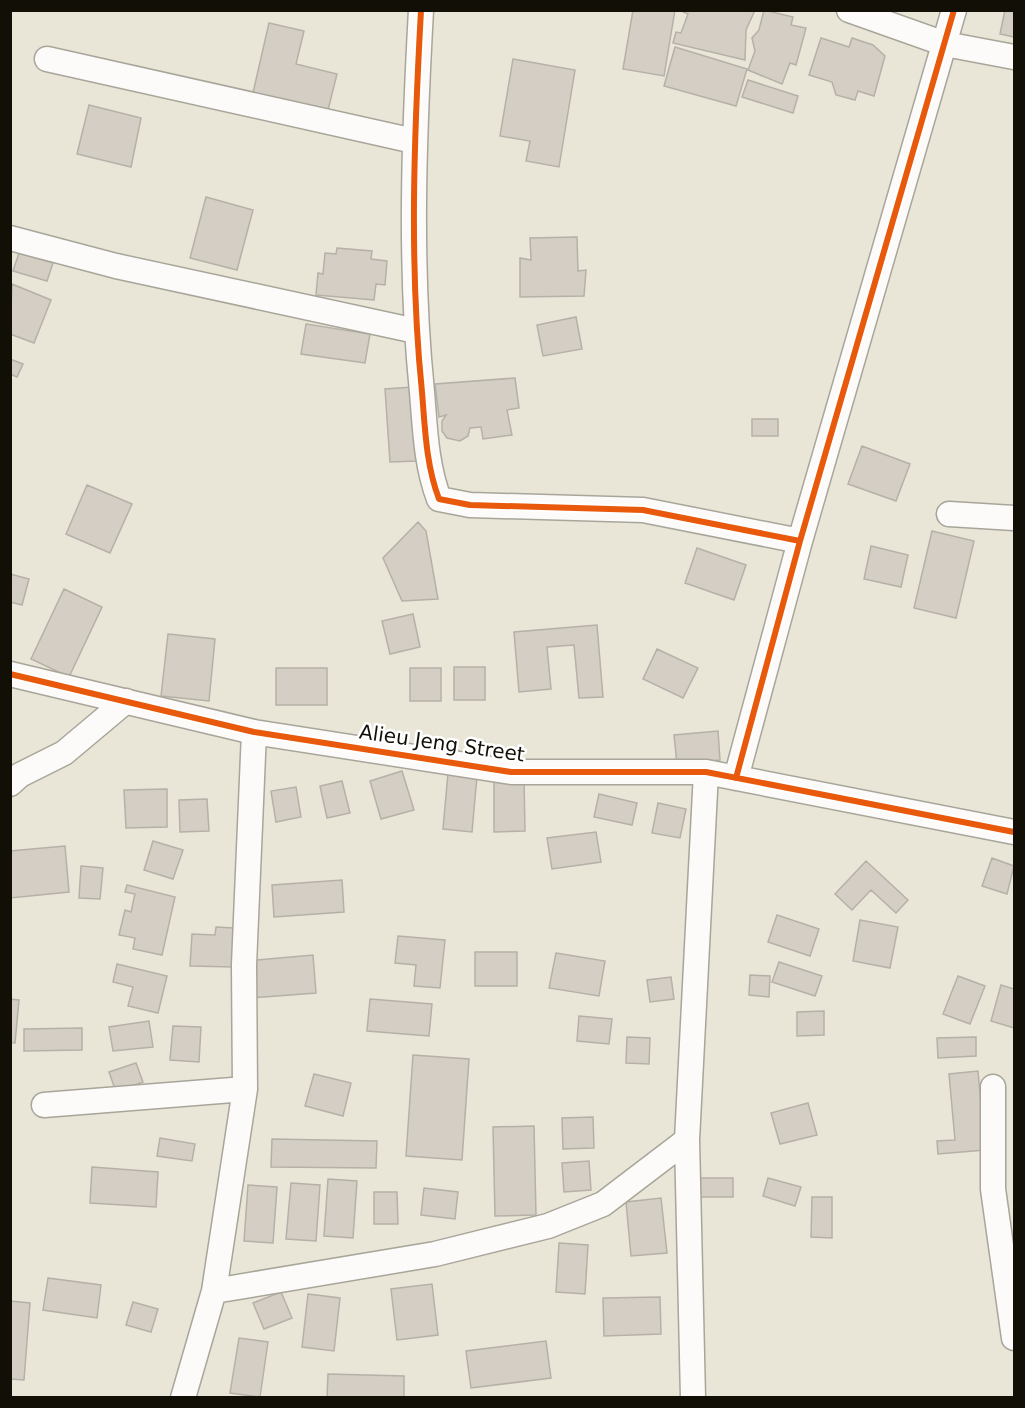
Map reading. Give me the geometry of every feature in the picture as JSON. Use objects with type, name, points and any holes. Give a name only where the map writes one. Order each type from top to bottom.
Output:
[{"type":"street","points":[[421,10],[414,141],[416,331],[430,476],[439,499],[470,505],[643,510],[800,541]]},
{"type":"street","points":[[849,10],[945,44],[1014,57]]},
{"type":"street","points":[[736,778],[800,541],[954,10]]},
{"type":"street","points":[[47,59],[414,141]]},
{"type":"street","points":[[10,238],[116,266],[416,331]]},
{"type":"street","points":[[949,514],[1014,518]]},
{"type":"street","name":"Alieu Jeng Street","points":[[10,674],[254,732],[511,772],[706,772],[1014,832]]},
{"type":"street","points":[[10,784],[20,775],[64,753],[126,701]]},
{"type":"street","points":[[183,1398],[214,1291],[245,1089],[244,965],[254,732]]},
{"type":"street","points":[[693,1398],[687,1140],[706,772]]},
{"type":"street","points":[[993,1086],[993,1189],[1014,1338]]},
{"type":"street","points":[[44,1105],[245,1089]]},
{"type":"street","points":[[214,1291],[435,1254],[548,1226],[603,1204],[687,1140]]},
{"type":"building","points":[[633,10],[675,10],[664,76],[623,69]]},
{"type":"building","points":[[679,10],[755,10],[746,30],[745,60],[673,43],[676,32],[681,33],[688,14]]},
{"type":"building","points":[[764,10],[793,17],[791,25],[806,28],[796,65],[790,63],[782,84],[748,70],[755,51],[752,38],[759,30]]},
{"type":"building","points":[[1005,10],[1014,10],[1014,37],[1000,34]]},
{"type":"building","points":[[269,23],[304,31],[296,64],[337,74],[327,114],[252,97]]},
{"type":"building","points":[[821,38],[849,47],[852,38],[873,45],[885,56],[874,96],[858,91],[855,100],[836,95],[832,82],[809,75]]},
{"type":"building","points":[[675,47],[747,69],[736,106],[664,86]]},
{"type":"building","points":[[513,59],[575,70],[559,167],[526,161],[530,141],[500,136]]},
{"type":"building","points":[[748,80],[798,96],[793,113],[742,97]]},
{"type":"building","points":[[89,105],[141,118],[131,167],[77,154]]},
{"type":"building","points":[[206,197],[253,210],[237,270],[190,258]]},
{"type":"building","points":[[577,237],[578,271],[586,270],[584,296],[520,297],[520,258],[531,260],[530,238]]},
{"type":"building","points":[[337,248],[372,251],[371,259],[387,261],[385,285],[376,284],[374,300],[316,295],[318,273],[323,274],[325,253],[336,254]]},
{"type":"building","points":[[19,253],[53,263],[47,281],[13,271]]},
{"type":"building","points":[[12,284],[51,300],[34,343],[10,334]]},
{"type":"building","points":[[576,317],[582,349],[543,356],[537,325]]},
{"type":"building","points":[[306,324],[370,334],[365,363],[301,354]]},
{"type":"building","points":[[10,359],[23,364],[17,377],[10,374]]},
{"type":"building","points":[[515,378],[519,408],[507,410],[512,435],[483,439],[481,427],[470,428],[468,436],[460,441],[447,438],[442,431],[442,421],[446,415],[439,417],[435,384]]},
{"type":"building","points":[[412,387],[417,461],[390,462],[385,389]]},
{"type":"building","points":[[752,419],[778,419],[778,436],[752,436]]},
{"type":"building","points":[[862,446],[910,464],[896,501],[848,484]]},
{"type":"building","points":[[87,485],[132,504],[110,553],[66,534]]},
{"type":"building","points":[[418,522],[426,531],[438,599],[402,601],[383,558]]},
{"type":"building","points":[[932,531],[974,541],[956,618],[914,608]]},
{"type":"building","points":[[871,546],[908,555],[901,587],[864,579]]},
{"type":"building","points":[[697,548],[746,565],[734,600],[685,583]]},
{"type":"building","points":[[10,574],[29,579],[22,605],[10,602]]},
{"type":"building","points":[[64,589],[102,607],[69,677],[31,659]]},
{"type":"building","points":[[413,614],[420,647],[390,654],[382,621]]},
{"type":"building","points":[[597,625],[603,697],[579,698],[574,645],[547,647],[551,689],[519,692],[514,632]]},
{"type":"building","points":[[168,634],[215,639],[209,701],[161,696]]},
{"type":"building","points":[[657,649],[698,668],[683,698],[643,679]]},
{"type":"building","points":[[454,667],[485,667],[485,700],[454,700]]},
{"type":"building","points":[[276,668],[327,668],[327,705],[276,705]]},
{"type":"building","points":[[410,668],[441,668],[441,701],[410,701]]},
{"type":"building","points":[[718,731],[720,760],[677,764],[674,735]]},
{"type":"building","points":[[402,771],[414,810],[381,819],[370,781]]},
{"type":"building","points":[[448,773],[477,776],[472,832],[443,829]]},
{"type":"building","points":[[494,780],[524,780],[525,831],[494,832]]},
{"type":"building","points":[[342,781],[350,813],[327,818],[320,786]]},
{"type":"building","points":[[296,787],[301,817],[276,822],[271,791]]},
{"type":"building","points":[[167,789],[167,827],[126,828],[124,790]]},
{"type":"building","points":[[599,794],[637,803],[632,825],[594,817]]},
{"type":"building","points":[[207,799],[209,831],[180,832],[179,800]]},
{"type":"building","points":[[658,803],[686,809],[680,838],[652,833]]},
{"type":"building","points":[[596,832],[601,862],[552,869],[547,838]]},
{"type":"building","points":[[153,841],[183,850],[173,879],[144,870]]},
{"type":"building","points":[[65,846],[69,892],[10,898],[10,851]]},
{"type":"building","points":[[992,858],[1014,866],[1007,894],[982,886]]},
{"type":"building","points":[[866,861],[908,900],[896,913],[871,890],[852,910],[835,894]]},
{"type":"building","points":[[81,866],[103,868],[100,899],[79,898]]},
{"type":"building","points":[[342,880],[344,912],[274,917],[272,885]]},
{"type":"building","points":[[127,885],[175,897],[162,955],[133,949],[135,938],[119,935],[125,910],[131,912],[135,894],[125,892]]},
{"type":"building","points":[[777,915],[819,929],[810,956],[768,942]]},
{"type":"building","points":[[860,920],[898,927],[890,968],[853,961]]},
{"type":"building","points":[[216,927],[234,928],[233,967],[190,966],[192,934],[215,935]]},
{"type":"building","points":[[398,936],[445,940],[440,988],[414,986],[416,965],[395,963]]},
{"type":"building","points":[[475,952],[517,952],[517,986],[475,986]]},
{"type":"building","points":[[556,953],[605,961],[599,996],[549,988]]},
{"type":"building","points":[[313,955],[316,993],[250,998],[246,961]]},
{"type":"building","points":[[779,962],[822,976],[815,996],[772,982]]},
{"type":"building","points":[[117,964],[167,976],[158,1013],[128,1006],[133,987],[113,982]]},
{"type":"building","points":[[750,975],[770,976],[769,997],[749,995]]},
{"type":"building","points":[[958,976],[985,986],[970,1024],[943,1014]]},
{"type":"building","points":[[671,977],[674,999],[650,1002],[647,980]]},
{"type":"building","points":[[1001,985],[1014,989],[1014,1028],[991,1021]]},
{"type":"building","points":[[10,999],[19,1000],[15,1043],[10,1042]]},
{"type":"building","points":[[370,999],[432,1004],[429,1036],[367,1031]]},
{"type":"building","points":[[824,1011],[824,1035],[797,1036],[797,1012]]},
{"type":"building","points":[[579,1016],[612,1019],[609,1044],[577,1041]]},
{"type":"building","points":[[149,1021],[153,1047],[113,1051],[109,1027]]},
{"type":"building","points":[[173,1026],[201,1027],[199,1062],[170,1060]]},
{"type":"building","points":[[82,1028],[82,1050],[24,1051],[24,1029]]},
{"type":"building","points":[[627,1037],[650,1038],[649,1064],[626,1063]]},
{"type":"building","points":[[976,1037],[976,1056],[938,1058],[937,1038]]},
{"type":"building","points":[[413,1055],[469,1059],[462,1160],[406,1156]]},
{"type":"building","points":[[136,1063],[143,1082],[116,1092],[109,1072]]},
{"type":"building","points":[[978,1071],[985,1150],[938,1154],[937,1141],[955,1140],[949,1074]]},
{"type":"building","points":[[314,1074],[351,1083],[343,1116],[305,1106]]},
{"type":"building","points":[[808,1103],[817,1135],[780,1144],[771,1113]]},
{"type":"building","points":[[593,1117],[594,1148],[563,1149],[562,1118]]},
{"type":"building","points":[[534,1126],[536,1215],[495,1216],[493,1127]]},
{"type":"building","points":[[160,1138],[195,1144],[192,1161],[157,1156]]},
{"type":"building","points":[[272,1139],[377,1141],[376,1168],[271,1167]]},
{"type":"building","points":[[589,1161],[591,1190],[564,1192],[562,1163]]},
{"type":"building","points":[[92,1167],[158,1172],[156,1207],[90,1203]]},
{"type":"building","points":[[698,1178],[733,1178],[733,1197],[698,1197]]},
{"type":"building","points":[[768,1178],[801,1187],[795,1206],[763,1196]]},
{"type":"building","points":[[328,1179],[357,1181],[353,1238],[324,1236]]},
{"type":"building","points":[[291,1183],[320,1185],[316,1241],[286,1239]]},
{"type":"building","points":[[248,1185],[277,1187],[273,1243],[244,1241]]},
{"type":"building","points":[[424,1188],[458,1192],[455,1219],[421,1215]]},
{"type":"building","points":[[374,1192],[397,1192],[398,1224],[374,1224]]},
{"type":"building","points":[[812,1197],[832,1197],[832,1238],[811,1237]]},
{"type":"building","points":[[661,1198],[667,1253],[631,1256],[626,1202]]},
{"type":"building","points":[[559,1243],[588,1245],[585,1294],[556,1292]]},
{"type":"building","points":[[48,1278],[101,1285],[97,1318],[43,1310]]},
{"type":"building","points":[[432,1284],[438,1335],[397,1340],[391,1289]]},
{"type":"building","points":[[281,1292],[292,1318],[264,1329],[253,1303]]},
{"type":"building","points":[[308,1294],[340,1298],[334,1351],[302,1347]]},
{"type":"building","points":[[660,1297],[661,1334],[604,1336],[603,1298]]},
{"type":"building","points":[[10,1301],[30,1303],[24,1380],[10,1379]]},
{"type":"building","points":[[133,1302],[158,1309],[151,1332],[126,1325]]},
{"type":"building","points":[[239,1338],[268,1342],[260,1397],[230,1393]]},
{"type":"building","points":[[546,1341],[551,1378],[471,1388],[466,1351]]},
{"type":"building","points":[[328,1374],[404,1376],[404,1398],[327,1398]]},
{"type":"cycle path","points":[[421,10],[416,105],[415,297],[427,446],[431,473],[439,499],[470,505],[643,510],[800,541]]},
{"type":"cycle path","points":[[736,778],[800,541],[954,10]]},
{"type":"cycle path","points":[[10,674],[254,732],[511,772],[706,772],[1014,832]]}]
